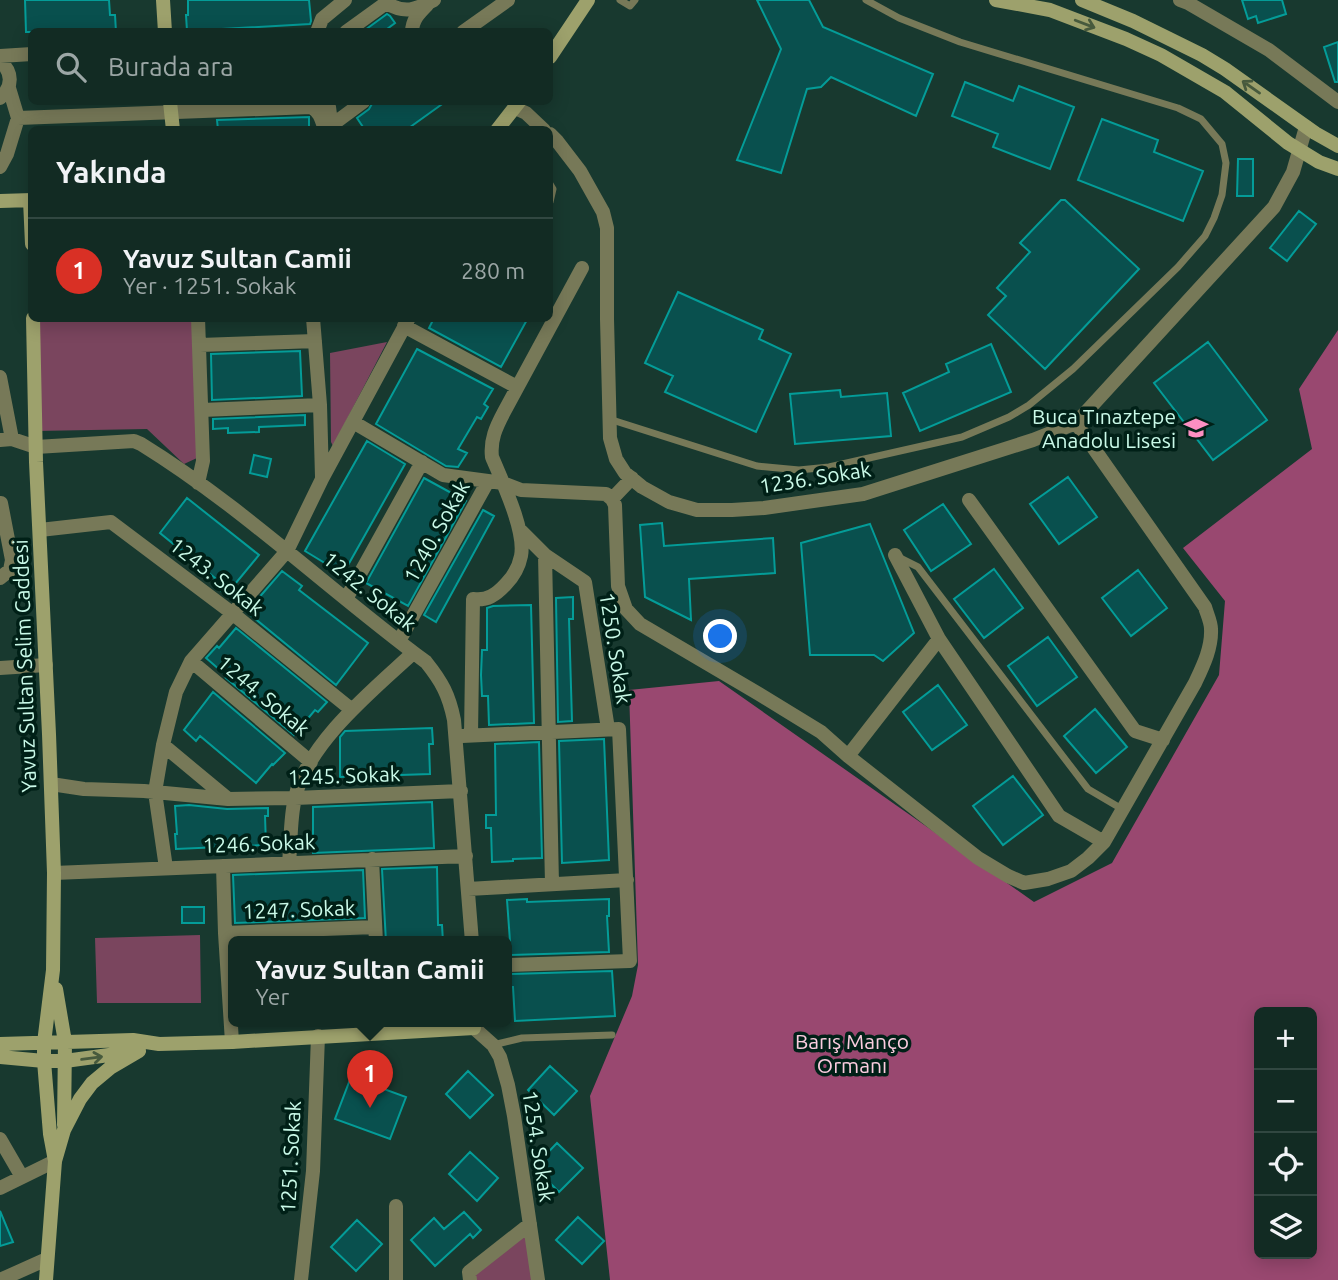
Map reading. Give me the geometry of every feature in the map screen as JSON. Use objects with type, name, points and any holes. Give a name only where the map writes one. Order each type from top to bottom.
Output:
[{"type":"main road","points":[[163,0],[165,28]]},
{"type":"main road","points":[[553,49],[588,0]]},
{"type":"main road","points":[[996,0],[1050,10],[1161,55],[1225,92],[1287,143],[1338,169]]},
{"type":"main road","points":[[1082,0],[1133,21],[1202,55],[1338,146]]},
{"type":"main road","points":[[501,126],[517,105]]},
{"type":"main road","points":[[171,107],[173,126]]},
{"type":"main road","points":[[0,201],[28,200]]},
{"type":"main road","name":"Yavuz Sultan Selim Caddesi","points":[[33,322],[54,873],[52,970]]},
{"type":"main road","points":[[52,970],[65,1042],[64,1130]]},
{"type":"main road","points":[[52,970],[44,1061],[55,1161]]},
{"type":"main road","points":[[0,1044],[132,1040],[159,1044],[232,1042],[413,1027]]},
{"type":"main road","points":[[46,1280],[55,1161],[64,1130],[80,1099],[92,1083],[110,1068],[139,1051],[159,1044]]},
{"type":"main road","points":[[0,1056],[65,1061],[139,1051]]},
{"type":"street","points":[[319,28],[322,19],[345,0]]},
{"type":"street","points":[[469,28],[508,0]]},
{"type":"street","points":[[1180,0],[1188,2],[1269,50],[1338,102]]},
{"type":"street","points":[[352,28],[386,3],[399,10],[431,2]]},
{"type":"street","points":[[413,28],[417,14],[431,2]]},
{"type":"street","points":[[0,56],[28,54]]},
{"type":"street","points":[[0,61],[6,67],[10,81],[4,93],[18,118],[0,167]]},
{"type":"street","points":[[327,105],[330,126]]},
{"type":"street","points":[[333,126],[359,105]]},
{"type":"street","points":[[517,105],[540,126]]},
{"type":"street","points":[[18,118],[171,107],[311,107],[315,108],[328,126]]},
{"type":"street","name":"1236. Sokak","points":[[553,137],[580,171],[603,212],[607,228],[609,419],[610,438],[616,459],[625,473],[642,487],[669,502],[697,510],[764,508],[863,494],[1032,440],[1076,423],[1274,207],[1293,172],[1306,127]]},
{"type":"street","name":"1240. Sokak","points":[[553,321],[582,268]]},
{"type":"street","points":[[198,322],[203,461],[198,482]]},
{"type":"street","points":[[313,322],[322,479]]},
{"type":"street","points":[[166,868],[155,792],[176,692],[191,661],[287,551],[322,479],[407,322],[517,387]]},
{"type":"street","name":"1240. Sokak","points":[[399,641],[495,482],[490,446],[494,432],[553,322]]},
{"type":"street","points":[[200,345],[315,341]]},
{"type":"street","points":[[0,377],[6,439],[36,447]]},
{"type":"street","points":[[202,410],[320,405]]},
{"type":"street","points":[[353,422],[443,475],[495,482],[521,490],[606,494],[615,505],[618,586],[626,609],[640,624],[821,732],[978,858],[1024,883],[1071,871],[1104,842],[1195,682],[1209,645],[1211,627],[1205,607],[1076,423]]},
{"type":"street","name":"1242. Sokak","points":[[36,447],[134,441],[198,482],[426,662],[441,682],[464,735],[461,791],[472,936]]},
{"type":"street","points":[[346,599],[422,462]]},
{"type":"street","points":[[612,499],[632,478]]},
{"type":"street","points":[[495,482],[519,529],[521,559],[500,590],[491,597],[473,599],[464,735],[608,729]]},
{"type":"street","points":[[969,500],[1135,731],[1163,740]]},
{"type":"street","points":[[0,578],[10,570],[12,560],[1,503]]},
{"type":"street","name":"1243. Sokak","points":[[40,530],[111,522],[232,613],[352,710]]},
{"type":"street","name":"1250. Sokak","points":[[512,965],[630,961],[619,729],[608,729],[585,582],[545,555],[519,529]]},
{"type":"street","points":[[545,555],[552,884]]},
{"type":"street","points":[[895,555],[939,639],[1059,816],[1104,842]]},
{"type":"street","points":[[848,756],[939,639]]},
{"type":"street","points":[[289,863],[295,798],[311,762],[352,710],[413,653]]},
{"type":"street","name":"1244. Sokak","points":[[191,661],[311,762]]},
{"type":"street","points":[[0,668],[46,665]]},
{"type":"street","points":[[163,745],[229,799]]},
{"type":"street","name":"1245. Sokak","points":[[51,784],[84,789],[229,799],[461,791]]},
{"type":"street","name":"1246. Sokak","points":[[54,873],[466,856]]},
{"type":"street","points":[[372,859],[375,935]]},
{"type":"street","points":[[223,866],[228,980]]},
{"type":"street","points":[[468,889],[627,880]]},
{"type":"street","name":"1247. Sokak","points":[[225,933],[375,935]]},
{"type":"street","points":[[231,1027],[232,1042]]},
{"type":"street","name":"1254. Sokak","points":[[476,1027],[500,1057],[508,1085],[538,1280]]},
{"type":"street","name":"1251. Sokak","points":[[301,1280],[313,1171],[318,1036]]},
{"type":"street","points":[[0,1139],[22,1177]]},
{"type":"street","points":[[0,1188],[55,1161]]},
{"type":"street","points":[[396,1206],[396,1280]]},
{"type":"street","points":[[465,1277],[530,1224]]},
{"type":"street","points":[[0,1280],[47,1259]]},
{"type":"lane","points":[[620,0],[630,6],[635,0]]},
{"type":"lane","points":[[609,419],[757,466],[799,470],[829,467],[962,437],[1019,411],[1073,369],[1178,267],[1205,236],[1222,195],[1226,163],[1222,144],[1201,119],[1178,108],[960,43],[899,18],[866,0]]},
{"type":"lane","points":[[895,555],[918,567],[1088,789],[1123,810]]},
{"type":"lane","points":[[493,1045],[522,1038],[612,1035]]},
{"type":"shaded area","points":[[33,322],[192,322],[197,458],[184,464],[147,429],[36,431]]},
{"type":"shaded area","points":[[387,342],[333,446],[330,353]]},
{"type":"shaded area","points":[[200,935],[201,1003],[97,1003],[95,938]]},
{"type":"shaded area","points":[[530,1224],[538,1280],[470,1280]]},
{"type":"green space","name":"Barış Manço Ormanı","points":[[1338,330],[1338,1280],[610,1280],[590,1096],[632,996],[638,965],[629,690],[719,681],[1034,902],[1112,863],[1219,675],[1225,601],[1183,548],[1312,449],[1299,389]]},
{"type":"building","points":[[25,0],[109,0],[110,15],[115,15],[116,28],[28,28],[26,32]]},
{"type":"building","points":[[188,0],[309,0],[311,21],[310,24],[240,28],[187,28]]},
{"type":"building","points":[[757,0],[809,0],[823,27],[933,74],[916,116],[831,77],[821,87],[807,89],[781,173],[737,160],[781,49]]},
{"type":"building","points":[[1242,0],[1282,0],[1286,14],[1258,23],[1256,16],[1248,19]]},
{"type":"building","points":[[387,14],[395,23],[388,28],[368,28]]},
{"type":"building","points":[[1338,42],[1338,82],[1335,82],[1324,47]]},
{"type":"building","points":[[965,82],[1013,101],[1019,86],[1074,107],[1050,169],[993,147],[998,134],[952,116]]},
{"type":"building","points":[[371,105],[441,105],[412,126],[362,126],[357,118]]},
{"type":"building","points":[[309,117],[309,126],[218,126],[217,120]]},
{"type":"building","points":[[1102,119],[1158,140],[1154,152],[1203,171],[1183,221],[1078,180]]},
{"type":"building","points":[[1238,159],[1253,159],[1253,196],[1237,196]]},
{"type":"building","points":[[1061,200],[1065,200],[1139,269],[1045,369],[988,315],[1006,296],[997,288],[1030,252],[1020,243]]},
{"type":"building","points":[[1299,211],[1316,224],[1287,261],[1270,248]]},
{"type":"building","points":[[678,292],[763,330],[759,339],[791,354],[756,432],[665,392],[673,376],[645,363]]},
{"type":"building","points":[[432,322],[526,322],[501,367],[429,328]]},
{"type":"building","points":[[1208,342],[1267,420],[1213,460],[1154,383]]},
{"type":"building","points":[[991,344],[1011,392],[920,431],[903,393],[949,372],[946,364]]},
{"type":"building","points":[[417,349],[493,389],[484,404],[488,407],[481,419],[477,417],[458,449],[467,453],[458,467],[446,466],[376,424]]},
{"type":"building","points":[[300,351],[302,396],[212,400],[211,354]]},
{"type":"building","points":[[840,390],[841,397],[887,393],[891,436],[795,444],[790,394]]},
{"type":"building","points":[[305,415],[305,425],[259,427],[259,432],[228,433],[228,428],[213,429],[213,419]]},
{"type":"building","points":[[367,441],[405,464],[343,574],[305,551]]},
{"type":"building","points":[[254,455],[271,459],[267,477],[250,473]]},
{"type":"building","points":[[1068,477],[1097,517],[1059,544],[1030,504]]},
{"type":"building","points":[[424,478],[466,501],[408,606],[366,583]]},
{"type":"building","points":[[187,498],[259,555],[226,595],[212,583],[215,578],[160,533]]},
{"type":"building","points":[[943,504],[971,544],[931,571],[904,530]]},
{"type":"building","points":[[483,510],[494,516],[436,622],[424,615]]},
{"type":"building","points":[[662,523],[664,546],[773,538],[775,573],[689,579],[691,620],[645,597],[640,525]]},
{"type":"building","points":[[870,524],[914,633],[883,661],[874,655],[810,655],[801,543]]},
{"type":"building","points":[[994,569],[1023,608],[984,638],[954,599]]},
{"type":"building","points":[[1138,570],[1167,608],[1131,636],[1102,598]]},
{"type":"building","points":[[282,571],[302,586],[299,590],[368,643],[336,685],[248,613]]},
{"type":"building","points":[[573,597],[573,619],[569,619],[572,721],[558,722],[556,598]]},
{"type":"building","points":[[531,605],[534,723],[489,725],[488,696],[482,696],[481,675],[482,650],[487,650],[487,608]]},
{"type":"building","points":[[236,628],[327,702],[318,712],[315,710],[294,735],[206,658],[217,646],[219,648]]},
{"type":"building","points":[[1048,637],[1077,677],[1037,706],[1008,666]]},
{"type":"building","points":[[938,685],[967,725],[932,750],[903,712]]},
{"type":"building","points":[[213,692],[285,753],[256,783],[200,736],[196,741],[184,730]]},
{"type":"building","points":[[1095,709],[1127,747],[1096,773],[1064,736]]},
{"type":"building","points":[[432,728],[433,744],[429,744],[430,774],[340,777],[340,737],[345,731]]},
{"type":"building","points":[[604,739],[609,860],[562,863],[559,741]]},
{"type":"building","points":[[539,742],[542,858],[492,862],[491,828],[486,828],[486,815],[496,815],[495,744]]},
{"type":"building","points":[[1013,776],[1043,815],[1003,845],[973,806]]},
{"type":"building","points":[[432,802],[434,848],[313,853],[313,807]]},
{"type":"building","points":[[175,806],[227,809],[268,808],[268,816],[265,816],[266,845],[176,849]]},
{"type":"building","points":[[437,867],[438,925],[442,925],[443,936],[386,936],[382,869]]},
{"type":"building","points":[[363,870],[365,918],[235,923],[233,875]]},
{"type":"building","points":[[527,899],[527,902],[609,899],[609,952],[512,955],[507,900]]},
{"type":"building","points":[[182,907],[204,907],[204,923],[182,923]]},
{"type":"building","points":[[612,971],[615,1016],[515,1021],[512,974]]},
{"type":"building","points":[[550,1066],[577,1091],[554,1115],[528,1090]]},
{"type":"building","points":[[468,1071],[493,1095],[470,1118],[446,1094]]},
{"type":"building","points":[[351,1077],[406,1097],[390,1139],[335,1119]]},
{"type":"building","points":[[557,1143],[583,1168],[559,1192],[534,1167]]},
{"type":"building","points":[[470,1152],[498,1178],[477,1201],[449,1174]]},
{"type":"building","points":[[0,1211],[13,1242],[0,1246]]},
{"type":"building","points":[[464,1212],[481,1230],[473,1238],[470,1234],[435,1266],[411,1240],[434,1218],[444,1229]]},
{"type":"building","points":[[578,1217],[604,1241],[582,1264],[556,1240]]},
{"type":"building","points":[[357,1220],[382,1244],[356,1271],[331,1247]]},
{"type":"place","name":"Buca Tınaztepe Anadolu Lisesi","points":[[1196,428]]},
{"type":"place","name":"Yavuz Sultan Camii","points":[[370,1108]]}]
